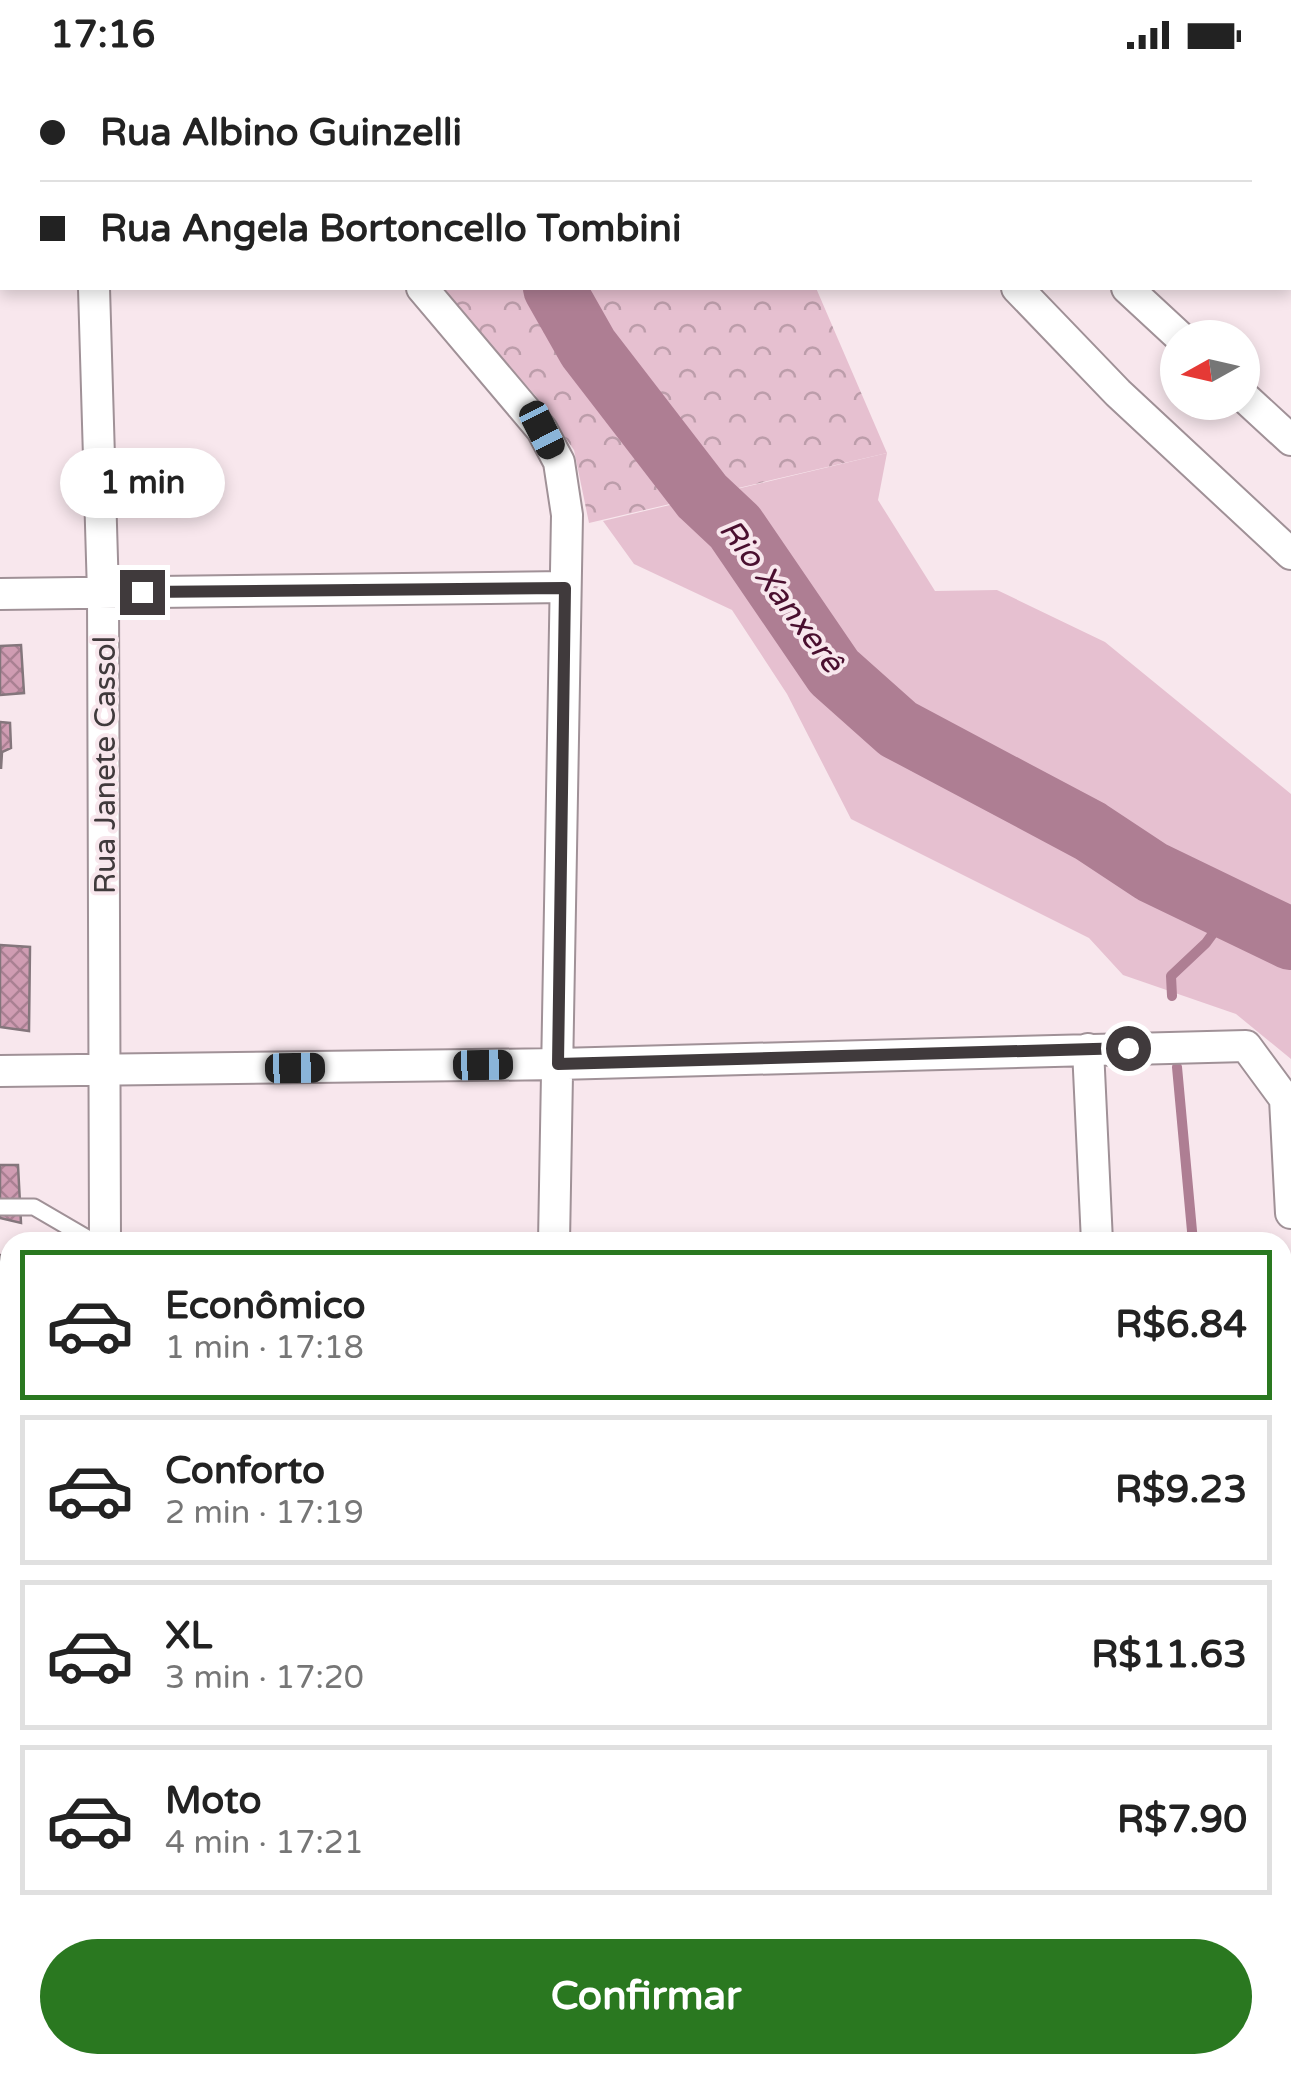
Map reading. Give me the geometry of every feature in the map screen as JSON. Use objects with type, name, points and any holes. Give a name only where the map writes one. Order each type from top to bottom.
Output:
[{"type":"street","name":"Rua Janete Cassol","points":[[94,290],[103,593],[108,1070],[105,1232]]},
{"type":"street","points":[[424,290],[517,395],[559,462],[567,515],[554,1232]]},
{"type":"street","points":[[1019,290],[1118,392],[1291,554]]},
{"type":"street","points":[[1129,290],[1162,320]]},
{"type":"street","points":[[1260,412],[1291,440]]},
{"type":"street","points":[[0,594],[565,588]]},
{"type":"street","points":[[0,1071],[558,1064],[1246,1046],[1285,1099],[1291,1214]]},
{"type":"street","points":[[1088,1049],[1097,1232]]},
{"type":"lane","points":[[0,1208],[34,1208],[76,1232]]},
{"type":"green space","points":[[440,290],[817,290],[887,453],[589,523],[574,450],[536,396]]},
{"type":"green space","points":[[887,453],[878,500],[935,591],[997,590],[1105,642],[1291,794],[1291,1059],[1236,1014],[1123,975],[1089,938],[851,819],[787,694],[732,610],[634,564],[603,521]]},
{"type":"building","points":[[21,645],[24,693],[0,695],[0,646]]},
{"type":"building","points":[[0,722],[10,723],[11,748],[2,752],[1,769]]},
{"type":"building","points":[[0,945],[30,947],[29,1031],[0,1027]]},
{"type":"building","points":[[0,1165],[18,1165],[21,1223],[0,1218]]},
{"type":"waterway","name":"Rio Xanxerê","points":[[555,290],[588,348],[702,496],[735,527],[834,672],[898,729],[1090,831],[1152,872],[1291,939]]},
{"type":"waterway","points":[[1172,996],[1171,976],[1206,943],[1230,910]]},
{"type":"waterway","points":[[1177,1067],[1192,1232]]},
{"type":"route","points":[[142,592],[565,588],[558,1064],[1128,1048]]}]
